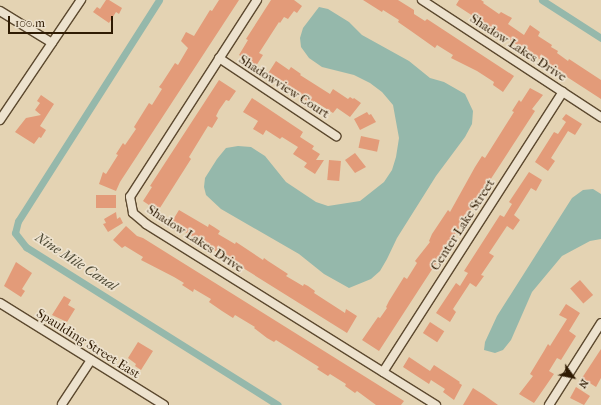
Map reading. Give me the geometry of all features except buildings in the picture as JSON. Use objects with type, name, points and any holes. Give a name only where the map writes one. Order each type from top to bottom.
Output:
[{"type":"street","points":[[0,120],[81,0]]},
{"type":"street","name":"Shadow Lakes Drive","points":[[257,0],[130,197],[133,213],[153,228],[436,405]]},
{"type":"street","name":"Shadow Lakes Drive","points":[[422,0],[601,117]]},
{"type":"street","points":[[0,11],[52,43]]},
{"type":"street","name":"Shadowview Court","points":[[219,58],[336,136]]},
{"type":"street","name":"Center Lake Street","points":[[383,372],[563,92]]},
{"type":"street","name":"Spaulding Street East","points":[[0,304],[164,405]]},
{"type":"street","points":[[549,405],[601,323]]},
{"type":"street","points":[[62,404],[91,360]]},
{"type":"shaded area","points":[[319,7],[328,9],[349,22],[362,35],[409,61],[430,78],[444,82],[465,94],[473,111],[472,124],[465,137],[436,176],[397,238],[380,271],[371,279],[349,288],[324,274],[299,254],[221,209],[206,195],[204,187],[205,178],[226,148],[238,146],[251,147],[265,156],[286,182],[316,202],[328,206],[360,201],[384,182],[392,170],[399,138],[393,105],[382,92],[370,83],[354,75],[322,67],[309,58],[301,47],[300,38],[303,28]]},
{"type":"shaded area","points":[[593,189],[601,194],[601,239],[590,241],[562,256],[532,292],[511,340],[503,350],[495,353],[484,350],[485,342],[497,316],[572,198],[583,190]]},
{"type":"waterway","name":"Nine Mile Canal","points":[[159,0],[18,221],[15,233],[26,247],[278,405]]},
{"type":"waterway","points":[[542,0],[601,38]]}]
